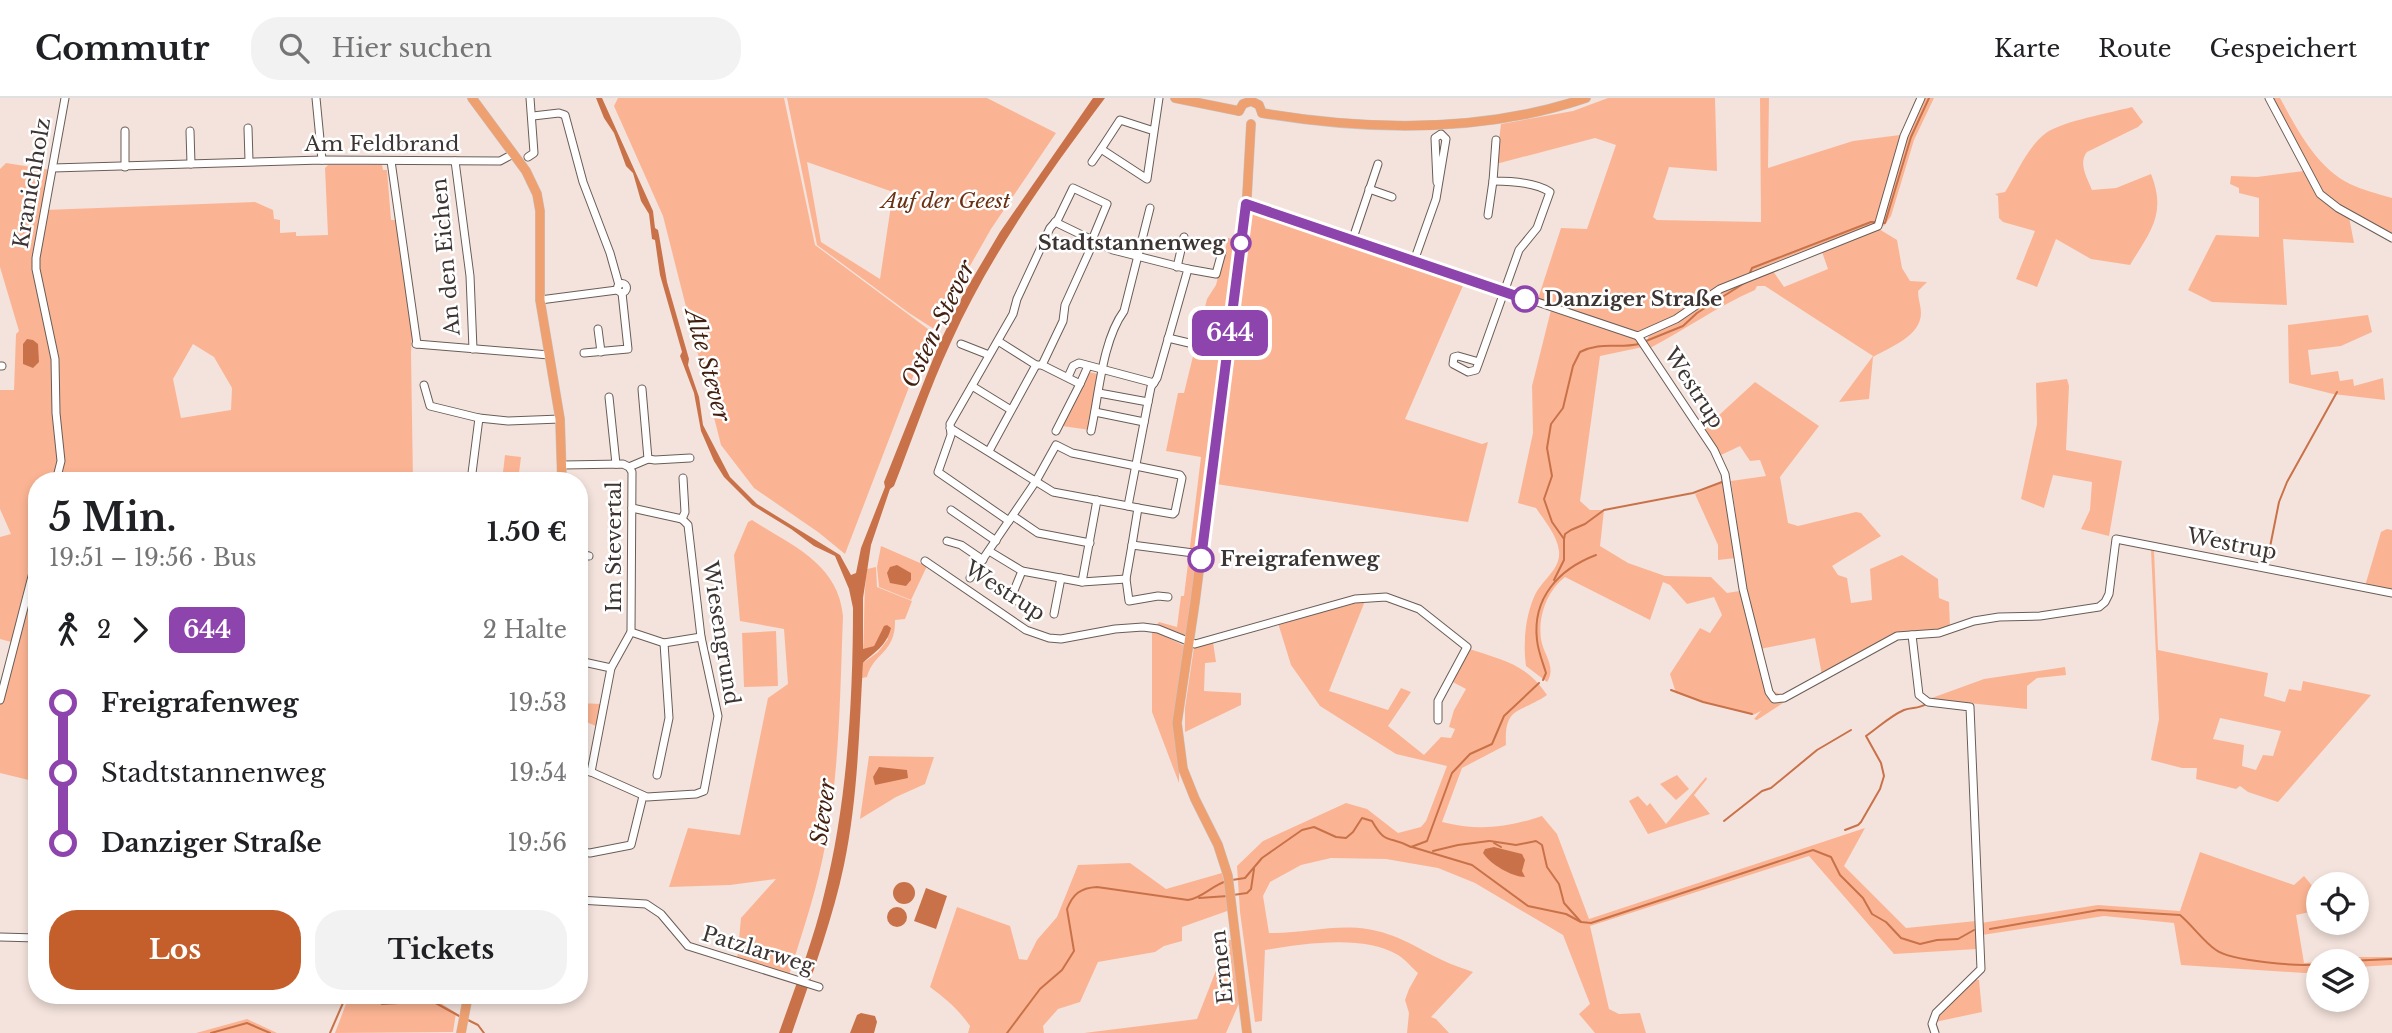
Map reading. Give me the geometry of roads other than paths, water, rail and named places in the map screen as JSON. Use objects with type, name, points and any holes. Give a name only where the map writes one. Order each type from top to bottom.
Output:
[{"type":"main road","points":[[472,98],[531,180],[538,198],[540,300],[560,419],[563,472]]},
{"type":"main road","points":[[1175,98],[1239,111]]},
{"type":"main road","points":[[1262,113],[1362,125],[1423,126],[1501,119],[1586,98]]},
{"type":"main road","points":[[1251,100],[1259,105],[1262,113],[1258,121],[1251,124],[1242,120],[1239,111],[1251,100]]},
{"type":"main road","name":"Ermen","points":[[1247,1033],[1230,888],[1218,845],[1188,782],[1178,747],[1178,712],[1190,643],[1246,204],[1251,124]]},
{"type":"main road","points":[[461,1033],[467,1004]]},
{"type":"street","name":"Kranichholz","points":[[58,472],[61,461],[56,412],[55,359],[36,269],[65,98]]},
{"type":"street","points":[[316,98],[322,160]]},
{"type":"street","points":[[528,157],[534,153],[530,98]]},
{"type":"street","points":[[1101,149],[1147,179],[1159,98]]},
{"type":"street","name":"Westrup","points":[[1921,98],[1904,136],[1878,226],[1720,289],[1676,319],[1638,336],[1724,468],[1743,589],[1771,696],[1774,699],[1784,698],[1892,638],[1939,633],[1974,621],[1999,617],[2040,616],[2098,607],[2105,602],[2109,594],[2116,539],[2392,593]]},
{"type":"street","points":[[2269,98],[2320,194],[2338,208],[2392,238]]},
{"type":"street","points":[[533,116],[559,113],[565,115],[583,182],[610,253],[619,289],[628,349]]},
{"type":"street","points":[[1093,162],[1120,120],[1154,131]]},
{"type":"street","points":[[248,128],[248,161]]},
{"type":"street","points":[[125,131],[125,167]]},
{"type":"street","points":[[190,131],[191,163]]},
{"type":"street","points":[[1414,261],[1436,199],[1446,139],[1441,134],[1435,138],[1437,182]]},
{"type":"street","points":[[1488,215],[1496,140]]},
{"type":"street","name":"Am Feldbrand","points":[[53,168],[322,160],[500,162],[513,154]]},
{"type":"street","points":[[391,161],[416,344],[549,355]]},
{"type":"street","name":"An den Eichen","points":[[455,161],[470,276],[472,349]]},
{"type":"street","points":[[1352,241],[1378,164]]},
{"type":"street","points":[[1479,362],[1519,250],[1537,228],[1550,192],[1536,186],[1493,181]]},
{"type":"street","points":[[989,451],[1063,321],[1065,305],[1107,208],[1105,202],[1073,188],[1050,228],[1017,299],[1013,314],[950,424],[951,435],[938,472],[1038,533],[1090,542]]},
{"type":"street","points":[[1369,189],[1392,197]]},
{"type":"street","points":[[1246,204],[1638,336]]},
{"type":"street","points":[[1091,432],[1103,371],[1116,323],[1124,311],[1150,208]]},
{"type":"street","points":[[1055,222],[1114,250],[1188,269],[1216,274],[1222,252]]},
{"type":"street","points":[[1177,267],[1184,237]]},
{"type":"street","points":[[1128,506],[1148,402],[1188,269]]},
{"type":"street","points":[[540,300],[619,289]]},
{"type":"street","points":[[598,329],[601,352]]},
{"type":"street","points":[[1168,338],[1227,352]]},
{"type":"street","points":[[998,341],[1039,365],[1080,384]]},
{"type":"street","points":[[961,344],[989,355]]},
{"type":"street","points":[[584,353],[638,348]]},
{"type":"street","points":[[1068,377],[1073,366],[1079,363],[1154,383]]},
{"type":"street","points":[[1056,431],[1088,366]]},
{"type":"street","points":[[424,385],[430,406],[479,418],[508,421],[560,419]]},
{"type":"street","points":[[972,386],[1011,410]]},
{"type":"street","points":[[642,389],[648,459]]},
{"type":"street","points":[[1099,393],[1148,402]]},
{"type":"street","points":[[609,397],[616,464]]},
{"type":"street","points":[[1095,412],[1144,422]]},
{"type":"street","points":[[472,472],[479,418]]},
{"type":"street","points":[[950,428],[989,451],[1036,481],[1053,492],[1175,512],[1182,478],[1180,475],[1072,453],[1056,445],[1036,481],[970,579]]},
{"type":"street","points":[[629,467],[648,459],[690,458]]},
{"type":"street","name":"Im Stevertal","points":[[563,465],[616,464],[629,467],[632,472],[631,632],[611,668],[591,772]]},
{"type":"street","name":"Wiesengrund","points":[[588,771],[643,796],[696,794],[704,791],[718,716],[701,637],[688,525],[682,519],[685,512],[683,478]]},
{"type":"street","points":[[1082,582],[1097,500]]},
{"type":"street","points":[[632,508],[682,519]]},
{"type":"street","points":[[1138,508],[1126,579],[1129,600],[1168,597]]},
{"type":"street","points":[[951,510],[996,541]]},
{"type":"street","points":[[947,541],[961,545],[983,560]]},
{"type":"street","points":[[1132,545],[1201,554]]},
{"type":"street","points":[[989,551],[1022,571],[1082,582],[1126,579]]},
{"type":"street","name":"Westrup","points":[[925,561],[1026,630],[1042,636],[1061,639],[1143,627],[1158,629],[1190,643]]},
{"type":"street","points":[[1017,601],[1011,598],[1022,571]]},
{"type":"street","points":[[1054,614],[1060,578]]},
{"type":"street","points":[[0,700],[28,592]]},
{"type":"street","points":[[1190,643],[1195,644],[1355,599],[1386,597],[1399,601],[1419,609],[1467,647],[1438,701],[1437,720]]},
{"type":"street","points":[[631,632],[664,643],[701,637]]},
{"type":"street","points":[[1912,635],[1919,695],[1928,702],[1970,706],[1981,969],[1936,1013],[1932,1024],[1935,1033]]},
{"type":"street","points":[[657,775],[669,718],[664,643]]},
{"type":"street","points":[[588,663],[611,668]]},
{"type":"street","points":[[588,853],[631,845],[643,796]]},
{"type":"street","name":"Patzlarweg","points":[[588,901],[646,904],[661,914],[688,946],[818,986]]},
{"type":"street","points":[[0,937],[28,939]]},
{"type":"waterway","points":[[1882,223],[1885,223],[1911,137],[1929,98]]},
{"type":"waterway","points":[[1749,275],[1752,268],[1871,222],[1878,222]]},
{"type":"waterway","points":[[1646,341],[1683,326],[1697,313],[1746,282]]},
{"type":"waterway","points":[[1554,580],[1564,560],[1564,539],[1552,522],[1544,499],[1552,476],[1547,448],[1551,424],[1563,408],[1573,366],[1580,352],[1602,346],[1639,344]]},
{"type":"waterway","points":[[2267,562],[2279,502],[2287,482],[2337,392]]},
{"type":"waterway","points":[[1564,539],[1565,534],[1604,510],[1693,493],[1722,482]]},
{"type":"waterway","points":[[1543,680],[1546,673],[1538,644],[1537,625],[1544,598],[1570,568],[1596,555]]},
{"type":"waterway","points":[[1232,880],[1245,878],[1262,858],[1302,830],[1314,827],[1336,837],[1346,838],[1362,818],[1372,821],[1385,837],[1411,847],[1427,841],[1452,773],[1470,754],[1492,744],[1504,716],[1539,683]]},
{"type":"waterway","points":[[1671,690],[1703,702],[1752,714]]},
{"type":"waterway","points":[[1845,830],[1861,822],[1880,789],[1884,776],[1881,763],[1866,736],[1899,712],[1926,704]]},
{"type":"waterway","points":[[1724,821],[1762,791],[1771,788],[1817,750],[1851,730]]},
{"type":"waterway","points":[[1433,851],[1489,841]]},
{"type":"waterway","points":[[1490,841],[1516,845],[1536,841],[1542,845],[1547,867],[1559,884],[1564,903],[1581,922]]},
{"type":"waterway","points":[[1494,843],[1501,847]]},
{"type":"waterway","points":[[1412,847],[1472,865],[1528,906],[1566,914],[1581,922],[1591,923],[1813,850],[1831,857],[1840,875],[1863,898],[1872,914],[1886,922],[1901,938],[1920,944],[1958,939],[1974,930]]},
{"type":"waterway","points":[[1233,895],[1247,893],[1251,889],[1254,869]]},
{"type":"waterway","points":[[1007,1033],[1040,989],[1062,970],[1074,951],[1067,909],[1078,893],[1097,887],[1188,900],[1227,881]]},
{"type":"waterway","points":[[1199,898],[1228,896]]},
{"type":"waterway","points":[[1990,929],[2099,910],[2180,915],[2212,947],[2224,954],[2266,962],[2306,965]]},
{"type":"waterway","points":[[2369,960],[2392,959]]},
{"type":"waterway","points":[[330,1033],[343,1004]]},
{"type":"waterway","points":[[437,1004],[461,1017]]},
{"type":"waterway","points":[[466,1019],[478,1025],[484,1033]]},
{"type":"waterway","points":[[211,1033],[247,1023],[270,1033]]},
{"type":"place","name":"Stadtstannenweg","points":[[1241,243]]},
{"type":"place","name":"Danziger Straße","points":[[1525,299]]},
{"type":"place","name":"Freigrafenweg","points":[[1201,559]]},
{"type":"park label","name":"Auf der Geest","points":[[946,201]]},
{"type":"water label","name":"Osten-Stever","points":[[938,324]]},
{"type":"water label","name":"Alte Stever","points":[[708,365]]},
{"type":"water label","name":"Stever","points":[[823,812]]}]
